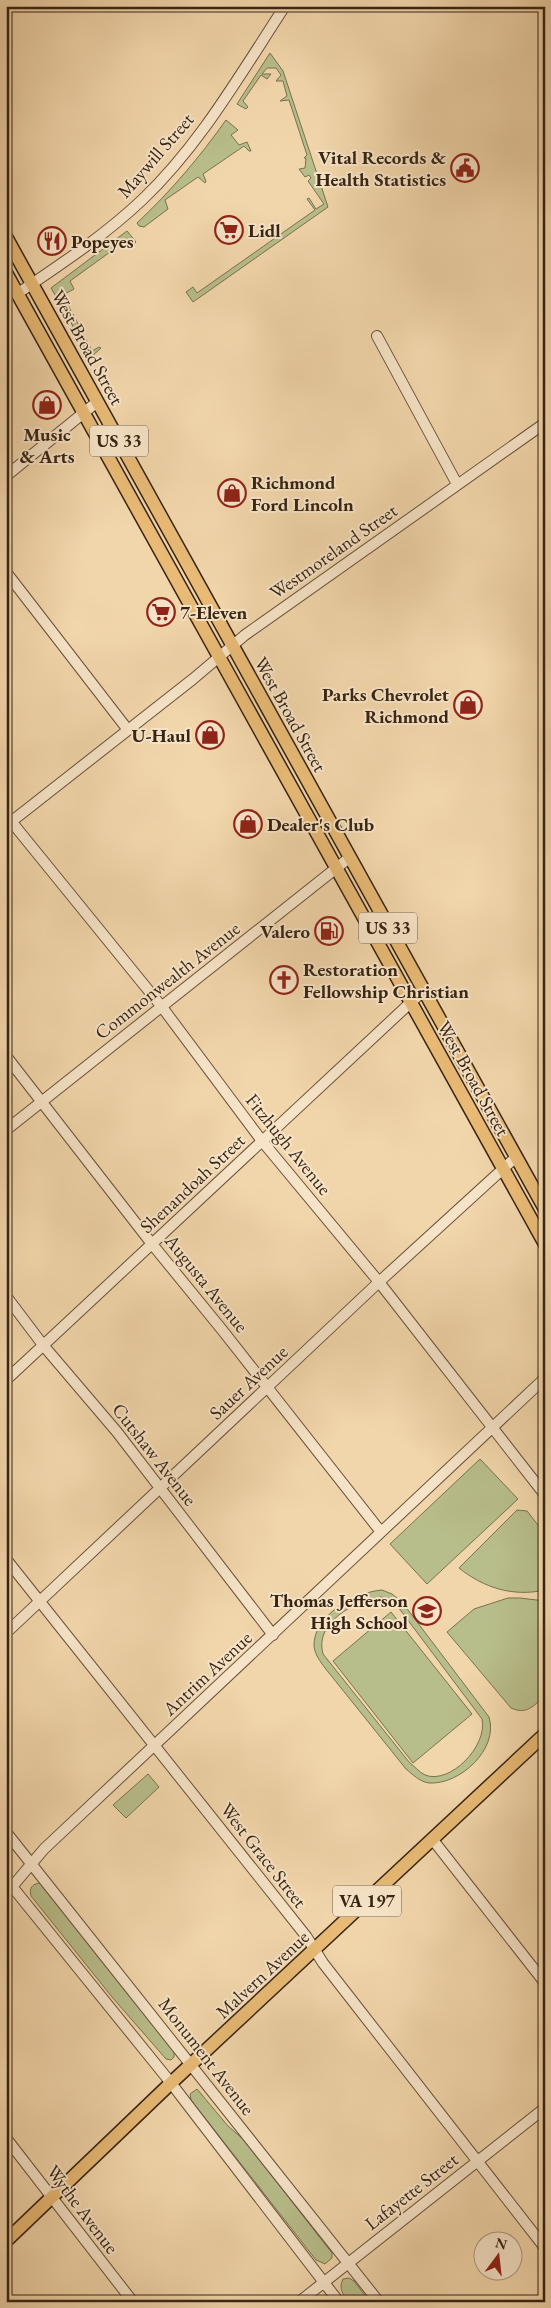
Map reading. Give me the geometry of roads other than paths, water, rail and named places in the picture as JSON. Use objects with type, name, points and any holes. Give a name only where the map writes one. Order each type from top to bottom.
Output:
[{"type":"main road","name":"West Broad Street","points":[[6,237],[545,1209]]},
{"type":"main road","name":"West Broad Street","points":[[6,274],[545,1244]]},
{"type":"main road","name":"Malvern Avenue","points":[[6,2241],[171,2083],[544,1737]]},
{"type":"street","name":"Maywill Street","points":[[17,294],[118,222],[166,175],[200,133],[284,6]]},
{"type":"street","points":[[377,336],[457,484]]},
{"type":"street","points":[[6,476],[97,402]]},
{"type":"street","name":"Westmoreland Street","points":[[8,821],[128,730],[232,646],[545,423]]},
{"type":"street","points":[[6,572],[128,730]]},
{"type":"street","name":"Fitzhugh Avenue","points":[[8,821],[162,1007],[262,1141],[379,1282],[545,1495]]},
{"type":"street","name":"Commonwealth Avenue","points":[[6,1130],[349,858]]},
{"type":"street","name":"Shenandoah Street","points":[[6,1380],[423,991]]},
{"type":"street","name":"Augusta Avenue","points":[[6,1056],[152,1244],[268,1387],[381,1532]]},
{"type":"street","name":"Sauer Avenue","points":[[6,1633],[379,1282],[516,1158]]},
{"type":"street","name":"Cutshaw Avenue","points":[[6,1296],[43,1345],[117,1432],[273,1635]]},
{"type":"street","name":"Antrim Avenue","points":[[10,1891],[44,1849],[545,1378]]},
{"type":"street","name":"West Grace Street","points":[[6,1560],[315,1950],[476,2162],[545,2248]]},
{"type":"street","name":"Monument Avenue","points":[[6,1832],[379,2302]]},
{"type":"street","points":[[433,1840],[545,1984]]},
{"type":"street","points":[[6,1878],[10,1891],[171,2083],[339,2302]]},
{"type":"street","name":"Lafayette Street","points":[[299,2302],[545,2108]]},
{"type":"street","name":"Wythe Avenue","points":[[6,2138],[133,2302]]},
{"type":"place","name":"Vital Records & Health Statistics","points":[[465,168]]},
{"type":"place","name":"Lidl","points":[[229,230]]},
{"type":"place","name":"Popeyes","points":[[52,241]]},
{"type":"place","name":"Music & Arts","points":[[47,405]]},
{"type":"place","name":"Richmond Ford Lincoln","points":[[232,493]]},
{"type":"place","name":"7-Eleven","points":[[161,612]]},
{"type":"place","name":"Parks Chevrolet Richmond","points":[[468,705]]},
{"type":"place","name":"U-Haul","points":[[210,735]]},
{"type":"place","name":"Dealer's Club","points":[[248,824]]},
{"type":"place","name":"Valero","points":[[329,931]]},
{"type":"place","name":"Restoration Fellowship Christian","points":[[284,980]]},
{"type":"place","name":"Thomas Jefferson High School","points":[[427,1611]]}]
